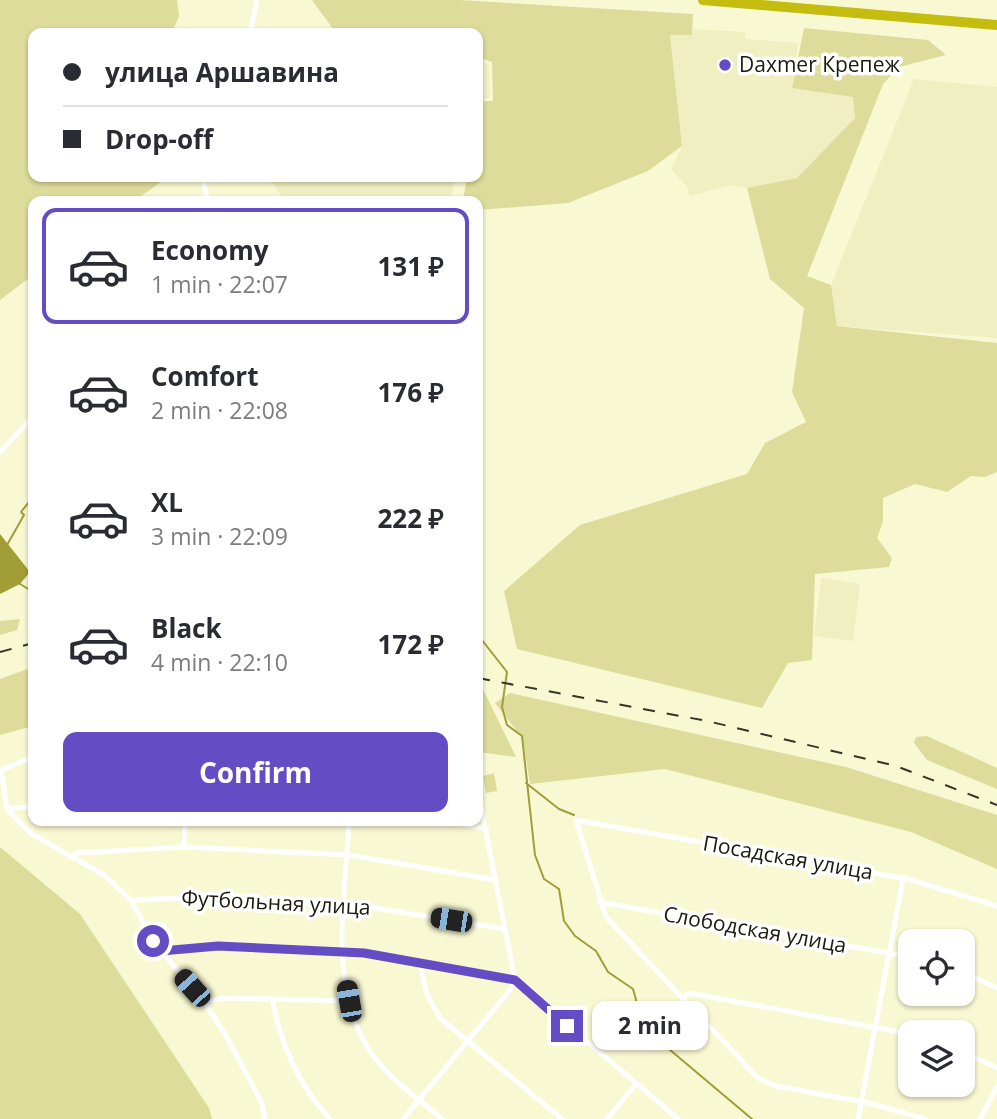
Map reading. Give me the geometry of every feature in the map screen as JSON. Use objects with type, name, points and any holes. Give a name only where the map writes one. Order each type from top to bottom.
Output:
[{"type":"highway","points":[[703,0],[997,25]]},
{"type":"street","points":[[251,28],[257,0]]},
{"type":"street","points":[[0,452],[28,422]]},
{"type":"street","points":[[28,759],[1,770],[7,809],[30,833],[104,874],[131,900],[161,951],[204,1002],[261,1101],[265,1119]]},
{"type":"street","points":[[7,809],[28,807]]},
{"type":"street","points":[[403,1119],[510,990],[515,980],[483,813]]},
{"type":"street","name":"Посадская улица","points":[[599,902],[576,820],[933,885],[997,906]]},
{"type":"street","points":[[184,847],[185,826]]},
{"type":"street","points":[[349,826],[342,951],[349,1001],[358,1030],[372,1055],[442,1119]]},
{"type":"street","points":[[471,826],[487,829]]},
{"type":"street","points":[[70,857],[77,853],[184,847],[348,855],[496,880]]},
{"type":"street","points":[[858,1119],[903,879]]},
{"type":"street","name":"Футбольная улица","points":[[131,900],[185,898],[345,903],[504,929]]},
{"type":"street","points":[[599,902],[606,917],[765,1083],[861,1101],[925,1119]]},
{"type":"street","name":"Слободская улица","points":[[599,902],[898,954]]},
{"type":"street","points":[[161,951],[218,946],[342,951],[515,980],[678,1119]]},
{"type":"street","points":[[420,963],[421,978],[433,1008],[562,1119]]},
{"type":"street","points":[[975,978],[997,988]]},
{"type":"street","points":[[682,998],[689,993],[898,1032]]},
{"type":"street","points":[[204,1002],[226,998],[349,1001]]},
{"type":"street","points":[[272,999],[284,1047],[298,1077],[330,1119]]},
{"type":"street","points":[[975,1057],[997,1068]]},
{"type":"street","points":[[607,1119],[636,1084]]},
{"type":"street","points":[[980,1119],[997,1087]]},
{"type":"shaded area","points":[[0,0],[177,0],[179,16],[174,28],[28,28],[28,182],[161,182],[141,196],[28,196],[28,279],[0,300]]},
{"type":"shaded area","points":[[312,0],[460,0],[693,14],[692,35],[670,35],[682,146],[648,171],[568,203],[483,210],[483,196],[464,196],[466,182],[483,182],[483,101],[493,101],[492,62],[483,59],[483,28],[332,28]]},
{"type":"shaded area","points":[[804,28],[928,40],[946,55],[899,67],[883,84],[807,276],[831,285],[837,326],[997,343],[997,472],[985,477],[971,476],[947,492],[915,484],[883,498],[883,521],[877,538],[892,558],[889,567],[815,574],[812,660],[788,663],[762,708],[517,649],[504,591],[580,525],[747,474],[765,443],[806,422],[792,392],[804,308],[770,279],[747,188],[797,178],[855,118],[853,97],[792,88]]},
{"type":"shaded area","points":[[694,29],[745,32],[745,39],[798,43],[792,87],[854,97],[855,118],[797,178],[747,188],[731,185],[689,196],[688,188],[671,169],[682,146],[670,34],[692,35]]},
{"type":"shaded area","points":[[483,62],[489,65],[490,98],[483,99]]},
{"type":"shaded area","points":[[914,79],[997,87],[997,338],[837,326],[831,285]]},
{"type":"shaded area","points":[[272,182],[454,182],[451,196],[282,196]]},
{"type":"shaded area","points":[[0,534],[28,569],[28,574],[20,584],[0,594]]},
{"type":"shaded area","points":[[821,578],[860,584],[853,641],[814,636]]},
{"type":"shaded area","points":[[20,619],[17,630],[0,635],[0,621]]},
{"type":"shaded area","points":[[28,669],[28,727],[0,735],[0,679]]},
{"type":"shaded area","points":[[483,691],[484,691],[516,757],[483,753]]},
{"type":"shaded area","points":[[510,693],[846,767],[997,815],[997,869],[911,832],[665,769],[530,784],[523,739],[495,703]]},
{"type":"shaded area","points":[[927,736],[997,768],[997,789],[927,760],[914,743],[916,737]]},
{"type":"shaded area","points":[[494,773],[497,791],[486,793],[483,776]]},
{"type":"shaded area","points":[[0,847],[80,914],[209,1108],[212,1119],[0,1119]]},
{"type":"waterway","points":[[7,545],[24,515],[21,512],[28,503]]},
{"type":"waterway","points":[[20,584],[28,589]]},
{"type":"waterway","points":[[483,641],[507,672],[502,707],[507,725],[522,736],[535,855],[544,879],[559,889],[564,921],[575,936],[596,951],[608,972],[633,989],[644,1028],[752,1119]]},
{"type":"waterway","points":[[526,783],[559,809],[574,815]]},
{"type":"railway","points":[[0,652],[28,644]]},
{"type":"railway","points":[[483,679],[707,721],[896,766],[997,805]]},
{"type":"place","name":"Daxmer Крепеж","points":[[725,65]]},
{"type":"route","points":[[153,941],[161,951],[218,946],[364,953],[515,980],[567,1026]]}]
